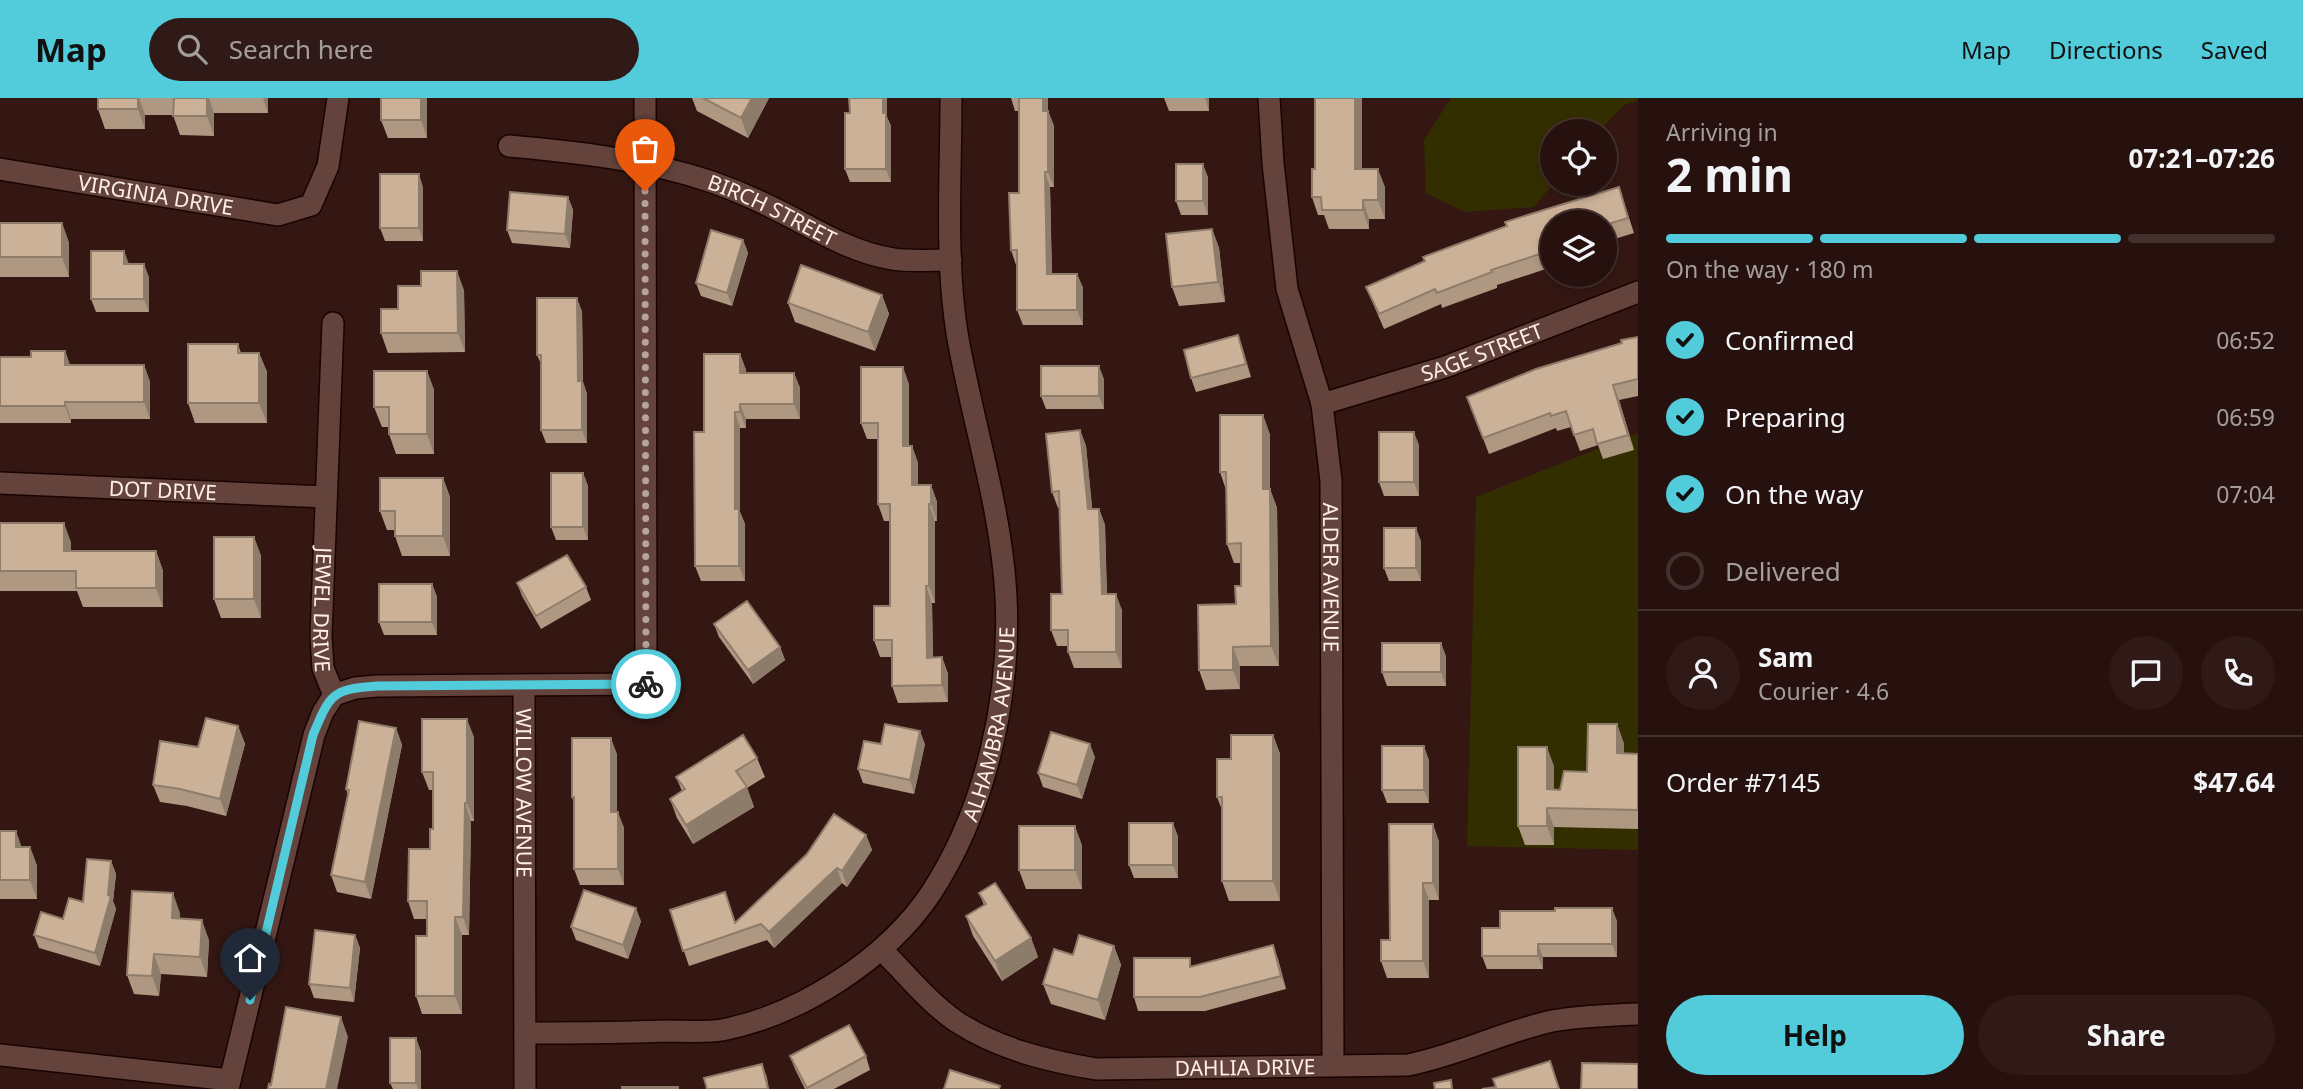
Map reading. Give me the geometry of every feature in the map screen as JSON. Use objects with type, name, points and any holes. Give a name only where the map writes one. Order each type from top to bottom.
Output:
[{"type":"street","name":"VIRGINIA DRIVE","points":[[0,169],[278,215],[311,205],[328,166],[338,98]]},
{"type":"street","points":[[524,686],[646,684],[645,98]]},
{"type":"street","name":"ALHAMBRA AVENUE","points":[[525,1033],[721,1030],[777,1013],[816,995],[882,950],[930,894],[972,812],[998,723],[1007,630],[1002,551],[993,496],[957,332],[951,260],[951,98]]},
{"type":"street","name":"ALDER AVENUE","points":[[1269,98],[1273,163],[1287,289],[1322,404],[1331,481],[1333,1065]]},
{"type":"street","name":"BIRCH STREET","points":[[509,146],[582,152],[645,163],[712,182],[771,207],[841,243],[892,259],[951,260]]},
{"type":"street","name":"SAGE STREET","points":[[1322,404],[1445,367],[1638,292]]},
{"type":"street","name":"JEWEL DRIVE","points":[[229,1084],[313,735],[334,695],[323,667],[321,636],[333,323]]},
{"type":"street","name":"DOT DRIVE","points":[[0,483],[326,497]]},
{"type":"street","name":"WILLOW AVENUE","points":[[334,695],[355,688],[377,686],[524,686],[526,1089]]},
{"type":"street","name":"DAHLIA DRIVE","points":[[882,950],[956,1021],[998,1044],[1049,1062],[1172,1079],[1333,1065],[1408,1065],[1440,1059],[1552,1021],[1638,1014]]},
{"type":"street","points":[[0,1055],[229,1084]]},
{"type":"shaded area","points":[[1451,98],[1638,98],[1624,105],[1611,119],[1540,119],[1540,196],[1543,196],[1534,207],[1465,212],[1426,193],[1424,140]]},
{"type":"shaded area","points":[[1638,433],[1638,850],[1467,846],[1476,497]]},
{"type":"building","points":[[98,98],[138,98],[138,109],[98,109]]},
{"type":"building","points":[[174,98],[207,98],[207,116],[173,116]]},
{"type":"building","points":[[381,98],[421,98],[421,120],[381,120]]},
{"type":"building","points":[[703,98],[752,98],[741,118]]},
{"type":"building","points":[[849,98],[883,98],[883,113],[886,113],[886,169],[845,169],[845,113],[850,113]]},
{"type":"building","points":[[1019,98],[1043,98],[1043,111],[1048,111],[1048,172],[1045,172],[1047,274],[1077,274],[1077,310],[1017,310],[1017,250],[1011,250],[1009,193],[1019,193]]},
{"type":"building","points":[[1315,98],[1355,98],[1355,169],[1378,169],[1378,200],[1363,200],[1363,210],[1322,210],[1321,197],[1312,197],[1312,169],[1315,169]]},
{"type":"building","points":[[1176,164],[1203,164],[1203,201],[1176,201]]},
{"type":"building","points":[[380,174],[419,174],[419,228],[380,228]]},
{"type":"building","points":[[1617,188],[1628,218],[1617,221],[1617,210],[1544,210],[1590,196],[1617,196]]},
{"type":"building","points":[[510,192],[568,197],[565,234],[507,230]]},
{"type":"building","points":[[1540,211],[1540,254],[1491,270],[1492,272],[1437,293],[1435,289],[1379,314],[1366,287],[1425,261],[1423,257],[1507,226],[1505,222]]},
{"type":"building","points":[[0,223],[62,223],[62,257],[0,257]]},
{"type":"building","points":[[1212,229],[1218,282],[1172,287],[1166,234]]},
{"type":"building","points":[[711,230],[743,240],[727,293],[696,283]]},
{"type":"building","points":[[91,251],[124,251],[124,264],[144,264],[144,299],[91,299]]},
{"type":"building","points":[[801,265],[882,295],[868,332],[788,303]]},
{"type":"building","points":[[421,271],[457,271],[458,333],[381,333],[381,309],[398,309],[398,286],[421,286]]},
{"type":"building","points":[[537,298],[577,298],[578,381],[582,381],[582,430],[541,430],[541,355],[537,355]]},
{"type":"building","points":[[1238,335],[1246,364],[1191,378],[1184,350]]},
{"type":"building","points":[[1638,337],[1638,379],[1613,385],[1628,435],[1597,444],[1593,429],[1574,435],[1566,411],[1551,416],[1550,413],[1483,438],[1467,397],[1536,369],[1622,343],[1621,340]]},
{"type":"building","points":[[188,344],[238,344],[238,353],[259,353],[259,403],[188,403]]},
{"type":"building","points":[[31,351],[65,351],[65,365],[144,365],[144,402],[65,402],[65,406],[0,406],[0,357],[31,357]]},
{"type":"building","points":[[704,354],[740,354],[740,373],[794,373],[794,404],[740,404],[740,412],[735,412],[735,509],[739,509],[739,566],[695,566],[694,432],[704,432]]},
{"type":"building","points":[[1041,366],[1099,366],[1099,396],[1041,396]]},
{"type":"building","points":[[861,367],[903,367],[903,446],[912,446],[912,485],[931,485],[929,586],[926,586],[927,658],[942,657],[942,685],[892,686],[892,640],[874,640],[874,606],[890,606],[890,504],[878,504],[878,423],[861,423]]},
{"type":"building","points":[[374,371],[427,371],[427,434],[389,434],[389,407],[374,407]]},
{"type":"building","points":[[1220,415],[1263,415],[1263,489],[1270,489],[1271,646],[1233,647],[1233,670],[1199,670],[1198,605],[1236,604],[1235,586],[1241,586],[1241,543],[1227,544],[1226,472],[1220,472]]},
{"type":"building","points":[[1080,430],[1088,509],[1099,509],[1102,594],[1116,594],[1116,652],[1068,652],[1068,630],[1051,630],[1051,594],[1062,594],[1059,491],[1052,492],[1046,434]]},
{"type":"building","points":[[1379,432],[1414,432],[1414,482],[1379,482]]},
{"type":"building","points":[[551,473],[583,473],[583,527],[551,527]]},
{"type":"building","points":[[380,478],[443,478],[443,536],[395,536],[395,511],[380,511]]},
{"type":"building","points":[[0,523],[64,523],[64,551],[156,551],[156,588],[76,588],[76,571],[0,571]]},
{"type":"building","points":[[1384,528],[1416,528],[1416,568],[1384,568]]},
{"type":"building","points":[[214,537],[254,537],[254,599],[214,599]]},
{"type":"building","points":[[567,555],[586,587],[536,616],[517,583]]},
{"type":"building","points":[[379,584],[432,584],[432,622],[379,622]]},
{"type":"building","points":[[747,601],[780,647],[748,670],[714,624]]},
{"type":"building","points":[[1382,643],[1441,643],[1441,672],[1382,672]]},
{"type":"building","points":[[206,718],[238,726],[220,799],[153,785],[160,741],[198,747]]},
{"type":"building","points":[[422,719],[467,719],[463,917],[455,917],[455,996],[416,996],[416,936],[427,936],[427,901],[408,901],[409,849],[430,849],[430,829],[433,829],[433,772],[422,772]]},
{"type":"building","points":[[359,721],[396,728],[365,882],[331,875],[349,790],[346,789]]},
{"type":"building","points":[[885,724],[920,731],[910,780],[858,769],[864,741],[881,744]]},
{"type":"building","points":[[1588,724],[1617,724],[1617,753],[1638,754],[1638,810],[1547,808],[1547,826],[1518,826],[1518,747],[1547,747],[1547,789],[1560,790],[1564,771],[1587,772]]},
{"type":"building","points":[[1051,732],[1090,744],[1077,785],[1038,773]]},
{"type":"building","points":[[743,735],[757,758],[736,771],[747,787],[686,825],[670,799],[685,789],[676,777]]},
{"type":"building","points":[[1231,735],[1273,735],[1273,881],[1222,881],[1222,797],[1217,797],[1217,759],[1231,759]]},
{"type":"building","points":[[572,738],[611,738],[611,812],[618,812],[618,869],[574,869]]},
{"type":"building","points":[[1382,746],[1424,746],[1424,790],[1382,790]]},
{"type":"building","points":[[834,814],[866,835],[842,871],[837,868],[769,932],[761,924],[683,951],[670,910],[725,892],[735,923],[807,854]]},
{"type":"building","points":[[1129,823],[1173,823],[1173,865],[1129,865]]},
{"type":"building","points":[[1389,824],[1433,824],[1433,883],[1423,883],[1423,961],[1381,961],[1381,940],[1390,940]]},
{"type":"building","points":[[1019,826],[1075,826],[1075,870],[1019,870]]},
{"type":"building","points":[[0,831],[16,831],[16,847],[30,847],[30,880],[0,880]]},
{"type":"building","points":[[87,859],[111,861],[108,895],[111,896],[95,953],[34,935],[41,912],[63,919],[69,898],[83,902]]},
{"type":"building","points":[[995,883],[1031,938],[995,961],[966,916],[986,904],[979,893]]},
{"type":"building","points":[[584,890],[636,908],[623,945],[571,927]]},
{"type":"building","points":[[132,891],[173,893],[172,918],[202,920],[200,957],[154,954],[152,976],[127,975]]},
{"type":"building","points":[[1555,908],[1612,908],[1612,944],[1538,944],[1538,956],[1482,956],[1482,928],[1500,928],[1500,911],[1555,911]]},
{"type":"building","points":[[315,930],[355,935],[350,988],[309,984]]},
{"type":"building","points":[[1079,935],[1114,946],[1098,1000],[1043,984],[1054,949],[1073,955]]},
{"type":"building","points":[[1273,945],[1281,976],[1200,997],[1134,997],[1134,958],[1190,958],[1190,967]]},
{"type":"building","points":[[286,1007],[341,1017],[326,1089],[268,1089]]},
{"type":"building","points":[[849,1025],[866,1056],[807,1088],[790,1056]]},
{"type":"building","points":[[390,1038],[416,1038],[416,1083],[390,1083]]},
{"type":"building","points":[[1550,1061],[1559,1089],[1482,1089],[1496,1087],[1493,1079]]},
{"type":"building","points":[[1582,1063],[1638,1064],[1638,1089],[1581,1089]]},
{"type":"building","points":[[762,1064],[768,1089],[707,1089],[704,1078]]},
{"type":"building","points":[[950,1070],[1000,1086],[999,1089],[944,1089]]},
{"type":"building","points":[[1451,1080],[1452,1089],[1435,1089],[1434,1083]]},
{"type":"building","points":[[678,1087],[678,1089],[622,1089]]},
{"type":"way so far","points":[[645,191],[646,684]]},
{"type":"route","points":[[250,1000],[313,735],[334,695],[355,688],[377,686],[646,684]]}]
